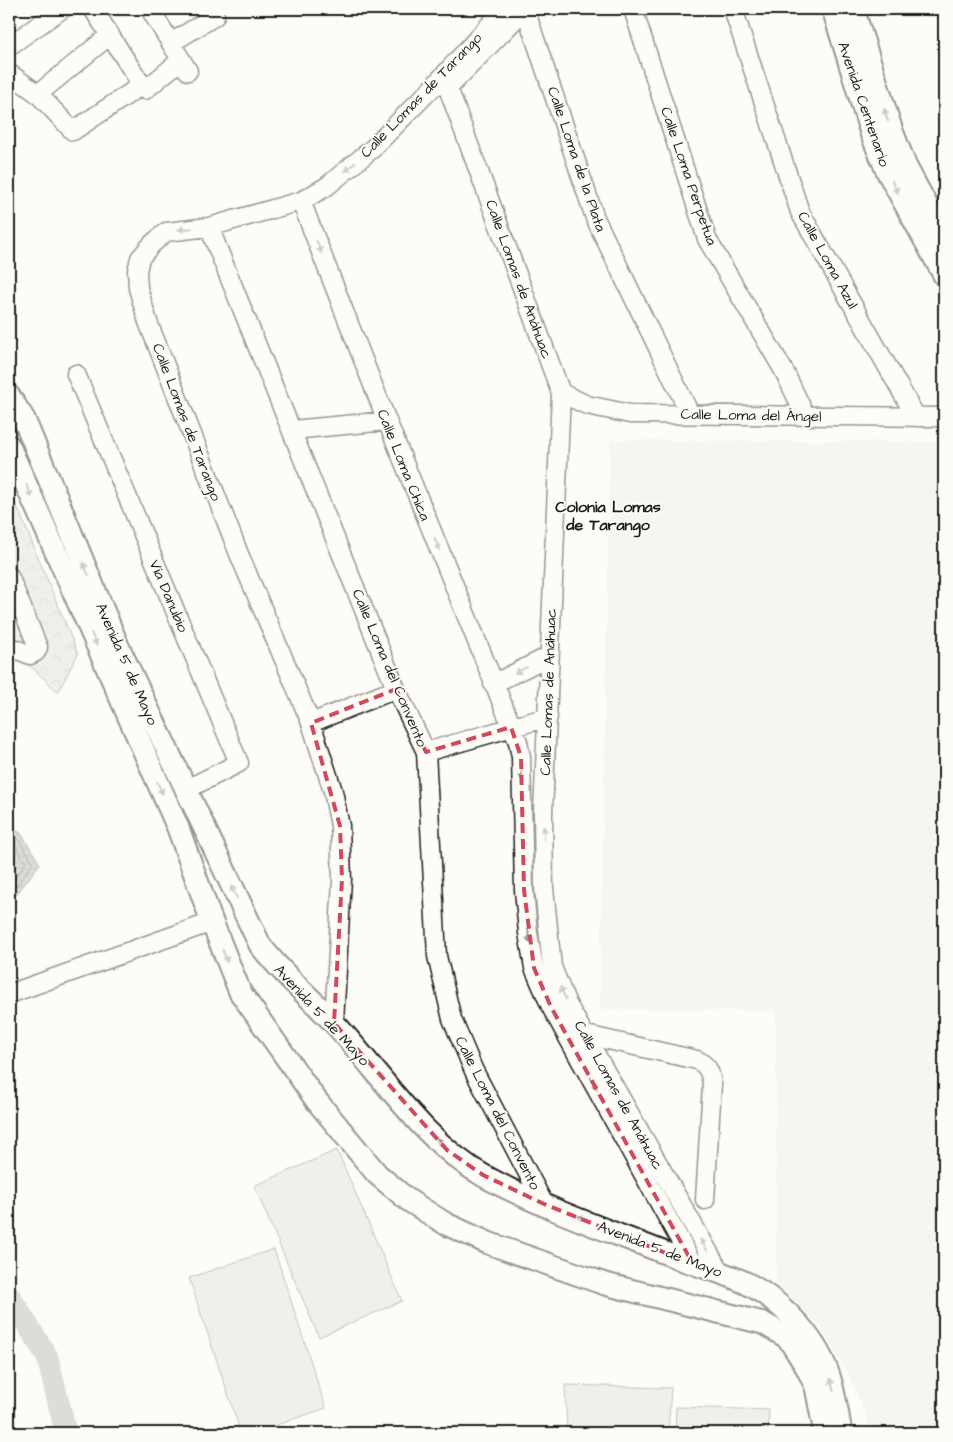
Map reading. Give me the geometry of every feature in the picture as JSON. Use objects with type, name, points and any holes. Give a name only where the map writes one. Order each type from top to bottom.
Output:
[{"type":"main road","name":"Avenida Centenario","points":[[833,9],[869,126],[887,171],[944,275]]},
{"type":"main road","name":"Avenida Centenario","points":[[853,9],[892,132],[906,166],[944,238]]},
{"type":"main road","name":"Avenida 5 de Mayo","points":[[9,396],[24,419],[118,646],[184,790],[260,945],[287,978],[334,1022],[394,1095],[447,1150],[483,1175],[544,1204],[750,1285],[778,1304],[801,1328],[819,1353],[830,1377],[841,1433]]},
{"type":"main road","name":"Avenida 5 de Mayo","points":[[9,446],[178,828],[240,992],[259,1022],[316,1100],[377,1174],[408,1200],[446,1224],[488,1243],[605,1284],[745,1317],[763,1323],[788,1338],[807,1368],[816,1387],[825,1433]]},
{"type":"main road","points":[[693,1264],[759,1304],[773,1317],[788,1338]]},
{"type":"street","points":[[9,46],[62,9]]},
{"type":"street","points":[[93,9],[143,88]]},
{"type":"street","points":[[9,73],[38,94],[73,131],[143,88],[185,66],[150,9]]},
{"type":"street","name":"Calle Lomas de Tarango","points":[[334,1022],[342,879],[340,826],[334,791],[311,723],[239,554],[148,322],[138,288],[137,272],[140,258],[166,232],[209,227],[302,201],[326,187],[372,149],[442,86],[504,9]]},
{"type":"street","points":[[442,86],[525,9]]},
{"type":"street","name":"Calle Loma de la Plata","points":[[525,9],[595,218],[690,414]]},
{"type":"street","name":"Calle Loma Perpetua","points":[[632,9],[708,239],[784,371],[805,415]]},
{"type":"street","name":"Calle Loma Azul","points":[[732,9],[800,212],[916,417]]},
{"type":"street","points":[[171,43],[215,16]]},
{"type":"street","points":[[38,94],[110,35]]},
{"type":"street","name":"Calle Lomas de Anáhuac","points":[[442,86],[561,393],[543,813],[544,888],[547,935],[552,967],[567,1004],[720,1272]]},
{"type":"street","name":"Calle Loma Chica","points":[[302,201],[387,421],[511,727]]},
{"type":"street","name":"Calle Loma del Convento","points":[[209,227],[396,689],[426,752],[437,956],[452,1019],[474,1071],[544,1204]]},
{"type":"street","name":"Vía Danubio","points":[[76,374],[239,763],[184,790]]},
{"type":"street","name":"Calle Loma del Ángel","points":[[561,393],[587,405],[630,414],[944,417]]},
{"type":"street","points":[[292,430],[387,421]]},
{"type":"street","points":[[9,576],[38,647],[36,652],[30,655],[9,646]]},
{"type":"street","points":[[493,684],[549,656]]},
{"type":"street","points":[[311,723],[396,689]]},
{"type":"street","points":[[426,752],[548,717]]},
{"type":"street","name":"Calle Lomas de Anáhuac","points":[[511,727],[521,757],[524,890],[528,933],[534,968],[551,1006],[693,1264]]},
{"type":"street","points":[[9,994],[212,922]]},
{"type":"street","points":[[586,1035],[697,1060],[706,1065],[711,1073],[712,1084],[706,1200]]},
{"type":"highlighted area","points":[[396,689],[426,752],[511,727],[521,757],[524,890],[534,968],[551,1007],[693,1264],[544,1204],[483,1175],[447,1150],[334,1023],[342,879],[340,826],[311,723]]},
{"type":"shaded area","points":[[610,440],[944,442],[944,1433],[868,1433],[868,1420],[848,1374],[820,1325],[776,1285],[776,1011],[600,1009]]},
{"type":"green space","points":[[9,487],[78,654],[58,692],[35,670],[9,651]]},
{"type":"green space","points":[[337,1150],[402,1301],[319,1337],[254,1186]]},
{"type":"green space","points":[[274,1249],[326,1408],[253,1433],[241,1433],[189,1278]]},
{"type":"green space","points":[[565,1385],[671,1388],[668,1433],[567,1433]]},
{"type":"green space","points":[[676,1407],[769,1410],[768,1433],[675,1433]]},
{"type":"water","points":[[9,827],[21,833],[40,864],[9,904]]},
{"type":"waterway","points":[[9,1295],[47,1356],[66,1433]]},
{"type":"district","name":"Colonia Lomas de Tarango","points":[[608,515]]}]
